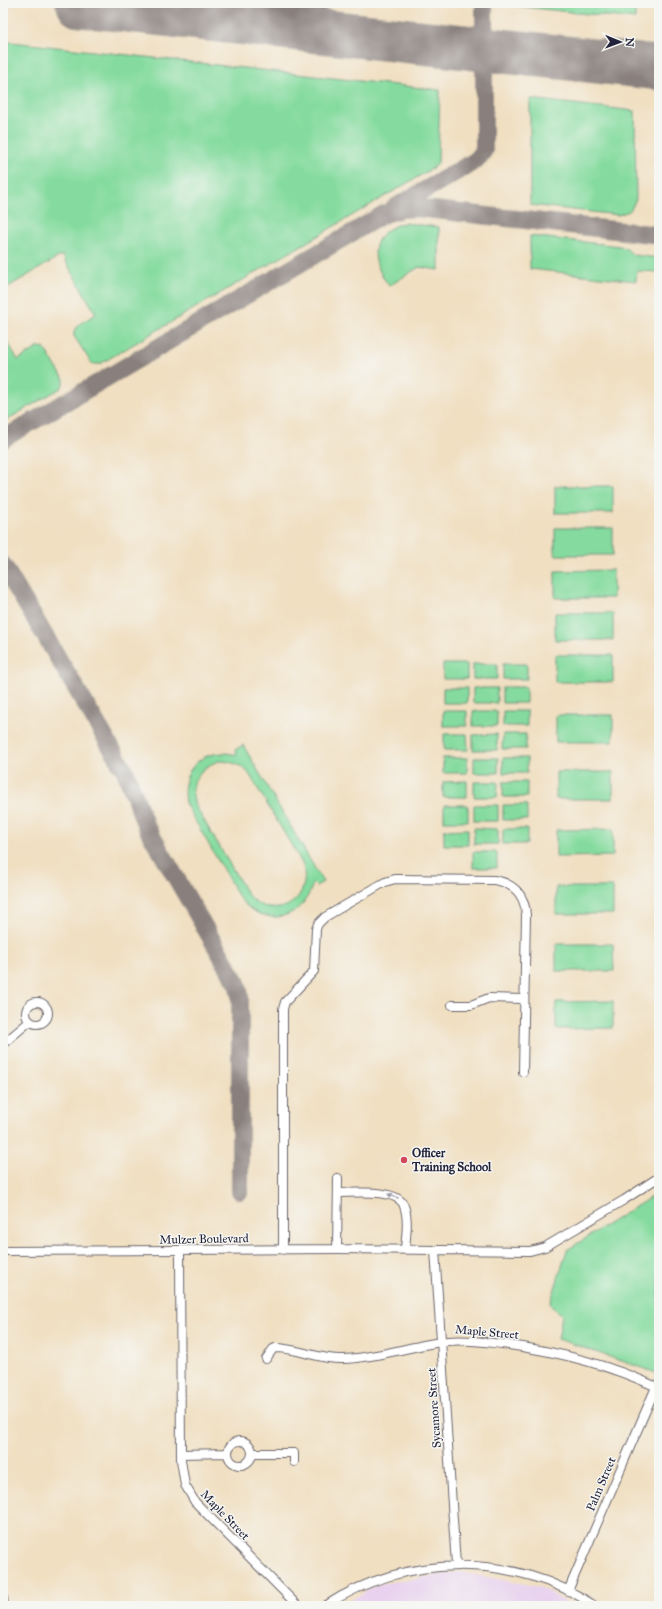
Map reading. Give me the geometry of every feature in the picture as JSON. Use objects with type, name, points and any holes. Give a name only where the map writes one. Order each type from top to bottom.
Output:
[{"type":"street","points":[[283,1250],[283,1009],[285,1002],[314,971],[316,935],[318,924],[321,921],[390,880],[494,880],[508,884],[520,893],[526,907],[523,1072]]},
{"type":"street","points":[[452,1005],[471,1006],[489,998],[524,999]]},
{"type":"street","points":[[3,1044],[30,1021]]},
{"type":"street","name":"Mulzer Boulevard","points":[[3,1251],[523,1251],[540,1249],[621,1202],[659,1177]]},
{"type":"street","points":[[337,1250],[338,1178]]},
{"type":"street","points":[[338,1193],[386,1194],[399,1198],[404,1204],[406,1212],[405,1250]]},
{"type":"street","name":"Sycamore Street","points":[[435,1250],[456,1565]]},
{"type":"street","name":"Maple Street","points":[[180,1251],[181,1454],[183,1479],[191,1497],[298,1606]]},
{"type":"street","name":"Maple Street","points":[[266,1358],[275,1348],[343,1359],[441,1342],[480,1342],[548,1352],[610,1369],[657,1388]]},
{"type":"street","name":"Palm Street","points":[[568,1590],[657,1388]]},
{"type":"street","points":[[240,1441],[248,1444],[252,1453],[249,1462],[242,1465],[231,1462],[228,1454],[232,1444],[240,1441]]},
{"type":"street","points":[[252,1453],[294,1453],[294,1462]]},
{"type":"street","points":[[181,1454],[228,1454]]},
{"type":"street","points":[[325,1606],[347,1593],[387,1576],[417,1569],[456,1565],[476,1566],[510,1571],[540,1579],[568,1590],[595,1606]]},
{"type":"street","points":[[3,1596],[4,1606]]},
{"type":"shaded area","points":[[460,1572],[540,1587],[573,1606],[340,1606],[379,1584]]},
{"type":"green space","points":[[514,3],[635,3],[635,19],[514,6]]},
{"type":"green space","points":[[3,41],[440,90],[438,163],[433,168],[100,364],[92,364],[74,336],[74,332],[78,325],[96,314],[62,255],[3,290]]},
{"type":"green space","points":[[530,99],[635,111],[636,199],[630,211],[618,215],[530,205]]},
{"type":"green space","points":[[404,223],[439,227],[439,270],[419,267],[389,286],[378,267],[375,251],[376,244],[379,238],[389,229]]},
{"type":"green space","points":[[530,236],[620,246],[627,249],[633,255],[659,258],[659,272],[637,271],[636,281],[530,269]]},
{"type":"green space","points":[[3,334],[18,360],[39,347],[44,348],[64,379],[64,382],[61,388],[3,422]]},
{"type":"green space","points":[[555,486],[613,486],[613,513],[555,513]]},
{"type":"green space","points":[[555,528],[613,528],[613,555],[555,555]]},
{"type":"green space","points":[[613,570],[613,598],[555,598],[555,571]]},
{"type":"green space","points":[[555,613],[613,613],[613,640],[555,640]]},
{"type":"green space","points":[[555,655],[613,655],[613,682],[555,682]]},
{"type":"green space","points":[[443,664],[467,664],[467,679],[443,679]]},
{"type":"green space","points":[[473,664],[497,664],[497,679],[473,679]]},
{"type":"green space","points":[[503,664],[527,664],[527,679],[503,679]]},
{"type":"green space","points":[[502,687],[526,687],[526,703],[502,703]]},
{"type":"green space","points":[[443,688],[467,688],[467,703],[443,703]]},
{"type":"green space","points":[[473,688],[497,688],[497,703],[473,703]]},
{"type":"green space","points":[[443,711],[467,711],[467,726],[443,726]]},
{"type":"green space","points":[[473,711],[497,711],[497,726],[473,726]]},
{"type":"green space","points":[[503,711],[527,711],[527,726],[503,726]]},
{"type":"green space","points":[[556,715],[613,715],[613,742],[556,742]]},
{"type":"green space","points":[[444,734],[467,734],[468,750],[444,750]]},
{"type":"green space","points":[[497,734],[497,750],[473,750],[473,735]]},
{"type":"green space","points":[[503,734],[526,734],[526,749],[502,749]]},
{"type":"green space","points":[[243,745],[323,882],[316,886],[313,883],[308,896],[301,905],[292,912],[282,916],[271,917],[261,914],[250,908],[240,899],[185,803],[184,791],[186,780],[190,770],[196,763],[204,757],[214,754],[225,753],[237,755],[235,750]],"holes":[[[223,761],[238,765],[248,772],[302,863],[304,876],[303,888],[290,904],[280,908],[269,908],[258,904],[248,895],[196,807],[193,792],[196,779],[205,768],[211,764]]]},
{"type":"green space","points":[[443,758],[467,758],[467,773],[443,773]]},
{"type":"green space","points":[[474,758],[498,758],[498,773],[474,773]]},
{"type":"green space","points":[[503,758],[527,758],[527,773],[503,773]]},
{"type":"green space","points":[[556,772],[613,772],[613,799],[556,799]]},
{"type":"green space","points":[[467,781],[467,797],[443,797],[443,782]]},
{"type":"green space","points":[[474,782],[498,782],[497,797],[474,797]]},
{"type":"green space","points":[[503,782],[527,782],[527,797],[503,797]]},
{"type":"green space","points":[[444,805],[468,805],[468,821],[444,821]]},
{"type":"green space","points":[[474,805],[498,805],[498,821],[474,821]]},
{"type":"green space","points":[[503,805],[527,805],[527,820],[503,820]]},
{"type":"green space","points":[[474,828],[498,829],[498,844],[474,844]]},
{"type":"green space","points":[[468,829],[468,845],[444,845],[444,830]]},
{"type":"green space","points":[[503,829],[527,829],[527,844],[503,844]]},
{"type":"green space","points":[[613,829],[613,856],[556,857],[556,830]]},
{"type":"green space","points":[[473,852],[497,852],[497,868],[473,868]]},
{"type":"green space","points":[[556,887],[613,887],[613,914],[556,914]]},
{"type":"green space","points":[[556,944],[613,944],[614,971],[556,971]]},
{"type":"green space","points":[[613,1001],[613,1028],[556,1029],[556,1002]]},
{"type":"green space","points":[[659,1192],[659,1374],[558,1339],[562,1315],[550,1304],[567,1250]]},
{"type":"taxiway","points":[[64,3],[79,5]]},
{"type":"taxiway","points":[[394,208],[475,161],[484,150],[484,3]]},
{"type":"taxiway","points":[[3,439],[384,214],[401,209],[417,208],[659,235]]},
{"type":"taxiway","points":[[3,565],[125,771],[146,826],[237,983],[240,995],[240,1191]]},
{"type":"runway","points":[[79,5],[659,68]]},
{"type":"place","name":"Officer Training School","points":[[404,1160]]}]
